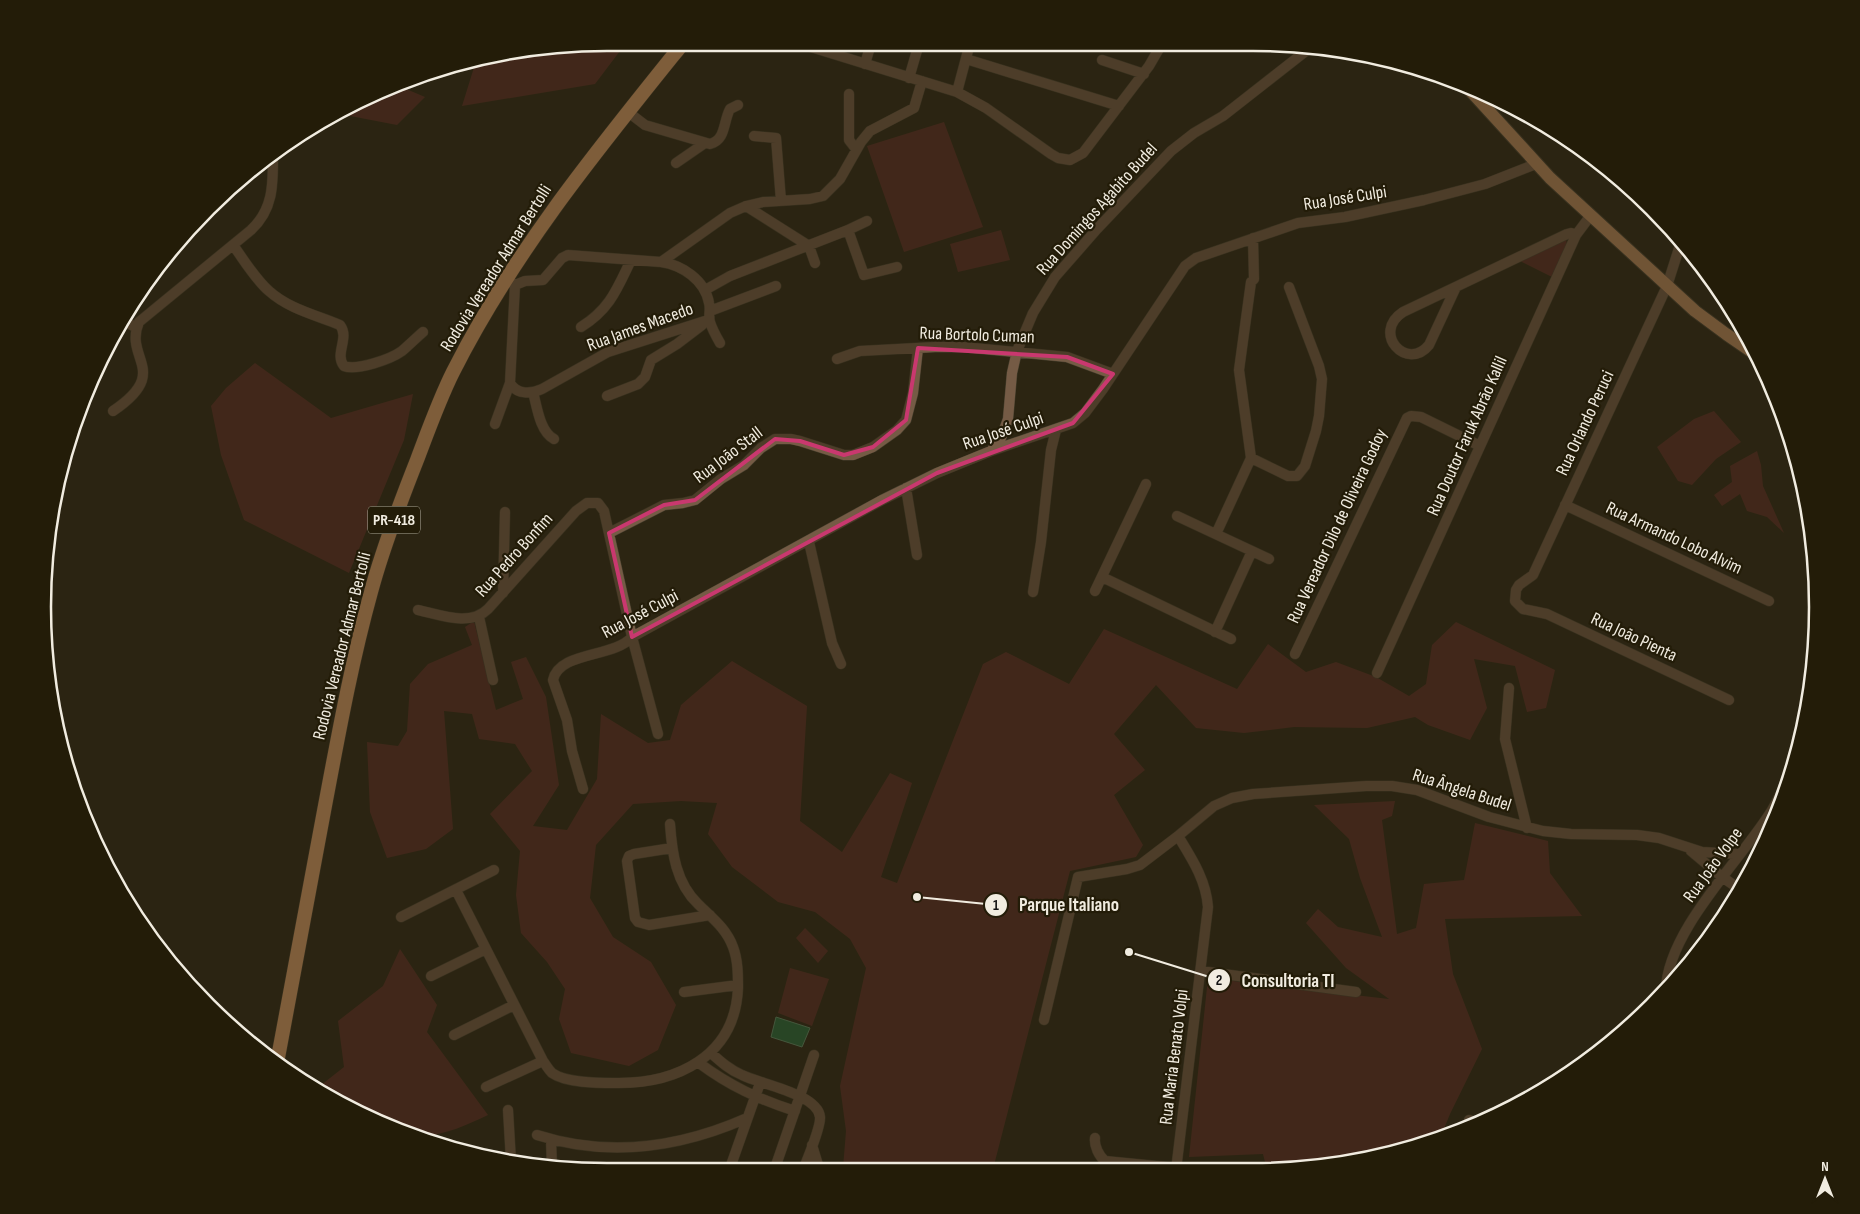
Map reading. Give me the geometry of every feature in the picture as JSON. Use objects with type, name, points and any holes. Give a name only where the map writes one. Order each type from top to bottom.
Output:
[{"type":"highway","name":"Rodovia Vereador Admar Bertolli","points":[[279,1055],[340,726],[371,590],[405,489],[452,375],[477,328],[510,283],[579,174],[677,51]]},
{"type":"main road","points":[[1478,100],[1536,164],[1667,286],[1710,324],[1741,343]]},
{"type":"street","points":[[829,51],[957,92],[986,108],[1051,154],[1058,158],[1070,160],[1083,153],[1120,106],[1144,74],[1154,52]]},
{"type":"street","points":[[865,64],[869,51]]},
{"type":"street","points":[[909,78],[917,51]]},
{"type":"street","points":[[957,92],[968,51]]},
{"type":"street","name":"Rua Domingos Agabito Budel","points":[[991,452],[1001,438],[1008,419],[1012,373],[1017,351],[1044,292],[1081,246],[1171,151],[1223,116],[1304,54]]},
{"type":"street","points":[[966,59],[1120,106]]},
{"type":"street","points":[[1102,60],[1144,74]]},
{"type":"street","points":[[661,262],[730,213],[746,206],[823,196],[840,179],[856,149],[870,132],[914,108],[922,81]]},
{"type":"street","points":[[849,94],[849,140],[856,149]]},
{"type":"street","points":[[628,112],[645,125],[705,143],[716,142],[722,134],[730,109],[738,105]]},
{"type":"street","points":[[754,136],[776,138],[781,201]]},
{"type":"street","points":[[676,163],[705,143]]},
{"type":"street","points":[[113,411],[134,394],[143,377],[144,369],[137,339],[137,328],[144,317],[258,224],[268,209],[271,195],[273,163]]},
{"type":"street","name":"Rua José Culpi","points":[[583,789],[572,751],[567,720],[554,686],[554,674],[566,663],[623,645],[632,637],[906,488],[948,468],[1056,430],[1078,420],[1093,403],[1185,266],[1196,258],[1306,221],[1366,213],[1456,192],[1506,177],[1536,164]]},
{"type":"street","points":[[746,206],[809,246],[815,263]]},
{"type":"street","name":"Rua Doutor Faruk Abrão Kallil","points":[[1377,673],[1576,234],[1591,215]]},
{"type":"street","points":[[705,290],[730,276],[809,246],[867,221]]},
{"type":"street","points":[[848,230],[864,275],[897,267]]},
{"type":"street","points":[[1456,287],[1430,345],[1421,353],[1415,354],[1403,353],[1394,346],[1390,332],[1393,320],[1403,312],[1570,233],[1576,234]]},
{"type":"street","points":[[1216,534],[1252,458],[1239,370],[1251,282],[1254,279],[1251,238]]},
{"type":"street","points":[[233,245],[261,283],[276,297],[340,325],[345,334],[341,359],[344,366],[360,367],[394,356],[423,332]]},
{"type":"street","name":"Rua Orlando Peruci","points":[[1523,609],[1516,601],[1516,590],[1519,585],[1533,574],[1667,286],[1678,250]]},
{"type":"street","points":[[495,424],[510,383],[510,283],[543,280],[562,258],[568,255],[661,262],[680,269],[695,278],[705,290],[709,301],[709,315],[720,343]]},
{"type":"street","points":[[581,327],[596,317],[608,305],[631,260]]},
{"type":"street","points":[[607,396],[638,384],[645,377],[651,360],[677,344],[709,315],[776,286]]},
{"type":"street","points":[[1252,458],[1288,476],[1297,476],[1305,466],[1318,424],[1321,372],[1288,287]]},
{"type":"street","name":"Rua James Macedo","points":[[533,392],[608,352],[709,315]]},
{"type":"street","points":[[129,324],[137,328]]},
{"type":"street","name":"Rua Bortolo Cuman","points":[[837,359],[860,351],[956,347],[1067,357],[1113,374]]},
{"type":"street","name":"Rua João Stall","points":[[609,532],[664,505],[695,500],[744,465],[761,448],[775,440],[791,439],[844,455],[853,455],[873,447],[897,430],[906,420],[913,393],[918,348]]},
{"type":"street","points":[[510,383],[516,390],[533,392],[544,428],[554,440]]},
{"type":"street","name":"Rua Vereador Dilo de Oliveira Godoy","points":[[1296,654],[1404,421],[1411,416],[1421,417],[1480,446]]},
{"type":"street","points":[[1033,592],[1041,542],[1051,450],[1056,430]]},
{"type":"street","points":[[1095,591],[1146,484]]},
{"type":"street","points":[[906,488],[917,555]]},
{"type":"street","name":"Rua Pedro Bonfim","points":[[418,610],[462,618],[479,616],[503,593],[581,506],[594,502],[604,510],[632,637],[658,734]]},
{"type":"street","name":"Rua Armando Lobo Alvim","points":[[1565,505],[1769,601]]},
{"type":"street","points":[[503,593],[505,512]]},
{"type":"street","points":[[1177,516],[1269,559]]},
{"type":"street","points":[[809,542],[834,649],[841,664]]},
{"type":"street","points":[[1215,632],[1252,551]]},
{"type":"street","points":[[1102,576],[1231,639]]},
{"type":"street","name":"Rua João Pienta","points":[[1523,609],[1547,614],[1729,700]]},
{"type":"street","points":[[479,616],[492,680]]},
{"type":"street","points":[[1509,688],[1505,739],[1527,828]]},
{"type":"street","name":"Rua Ângela Budel","points":[[1044,1020],[1078,877],[1134,868],[1178,836],[1214,806],[1232,798],[1261,794],[1392,786],[1418,790],[1489,817],[1527,828],[1564,834],[1650,836],[1688,848],[1714,853],[1738,854]]},
{"type":"street","name":"Rua João Volpe","points":[[1669,975],[1672,962],[1683,937],[1738,854],[1768,816]]},
{"type":"street","points":[[456,890],[543,1061],[552,1072],[566,1078],[600,1083],[635,1082],[667,1077],[699,1063],[720,1042],[737,1002],[738,985],[737,959],[734,948],[723,928],[697,904],[685,888],[676,866],[670,824]]},
{"type":"street","name":"Rua Maria Benato Volpi","points":[[1177,1163],[1207,918],[1207,896],[1202,878],[1178,836]]},
{"type":"street","points":[[672,848],[629,856],[627,861],[635,918],[638,922],[649,925],[710,915]]},
{"type":"street","points":[[1688,848],[1734,885]]},
{"type":"street","points":[[401,917],[494,870]]},
{"type":"street","points":[[431,976],[486,949]]},
{"type":"street","points":[[1201,972],[1356,992]]},
{"type":"street","points":[[684,992],[738,985]]},
{"type":"street","points":[[454,1035],[514,1005]]},
{"type":"street","points":[[711,1053],[733,1071],[760,1083],[800,1095],[814,1105],[820,1116],[806,1163]]},
{"type":"street","points":[[777,1163],[814,1055]]},
{"type":"street","points":[[486,1087],[543,1061]]},
{"type":"street","points":[[699,1063],[726,1082],[755,1097],[794,1111]]},
{"type":"street","points":[[732,1163],[760,1083]]},
{"type":"street","points":[[508,1110],[511,1154]]},
{"type":"street","points":[[537,1135],[551,1140],[595,1147],[656,1146],[696,1138],[748,1118]]},
{"type":"street","points":[[1095,1138],[1100,1157],[1105,1161],[1123,1163]]},
{"type":"street","points":[[551,1140],[552,1160]]},
{"type":"street","points":[[812,1146],[817,1163]]},
{"type":"highlighted area","points":[[918,348],[1067,357],[1113,374],[1073,423],[937,473],[632,637],[609,533],[664,505],[695,500],[775,439],[800,441],[844,455],[873,447],[906,420]]},
{"type":"shaded area","points":[[620,51],[595,84],[462,106],[474,68],[534,56],[571,52]]},
{"type":"shaded area","points":[[407,89],[425,97],[397,125],[349,116]]},
{"type":"shaded area","points":[[944,122],[983,227],[904,252],[867,146]]},
{"type":"shaded area","points":[[1001,230],[1010,260],[958,272],[950,244]]},
{"type":"shaded area","points":[[1566,239],[1567,244],[1552,277],[1516,259]]},
{"type":"shaded area","points":[[255,363],[331,418],[413,394],[404,440],[349,573],[244,520],[221,455],[211,406],[226,388]]},
{"type":"shaded area","points":[[1714,411],[1741,442],[1716,459],[1692,485],[1678,481],[1657,447],[1694,419]]},
{"type":"shaded area","points":[[1757,451],[1761,465],[1763,486],[1784,533],[1767,517],[1747,511],[1740,494],[1722,506],[1714,495],[1732,482],[1730,466]]},
{"type":"shaded area","points":[[474,621],[496,710],[523,699],[511,662],[526,657],[546,697],[559,785],[533,826],[567,830],[597,779],[601,714],[648,743],[670,740],[681,705],[732,661],[807,706],[800,821],[842,852],[890,773],[912,783],[881,877],[897,883],[983,664],[1006,652],[1069,684],[1104,629],[1237,689],[1268,644],[1306,672],[1336,662],[1376,677],[1409,696],[1426,684],[1432,645],[1456,622],[1555,670],[1546,708],[1527,712],[1515,666],[1474,659],[1487,708],[1470,740],[1428,725],[1415,717],[1367,728],[1294,727],[1244,733],[1196,728],[1156,685],[1114,734],[1145,770],[1114,795],[1143,845],[1136,857],[1070,871],[995,1163],[843,1163],[846,1131],[840,1086],[866,968],[850,939],[815,912],[778,902],[732,867],[708,834],[717,803],[681,801],[633,804],[596,845],[590,898],[613,937],[651,962],[676,1005],[658,1050],[629,1066],[571,1053],[559,1019],[565,989],[547,962],[521,933],[516,895],[520,851],[490,814],[532,771],[515,744],[479,739],[472,714],[444,711],[453,829],[426,849],[387,858],[370,812],[367,742],[398,746],[407,731],[410,684],[428,664],[472,645],[465,627]]},
{"type":"shaded area","points":[[1395,801],[1392,816],[1382,820],[1397,934],[1416,928],[1424,884],[1464,880],[1475,823],[1548,841],[1550,873],[1582,916],[1445,919],[1453,974],[1482,1049],[1444,1128],[1397,1144],[1326,1158],[1265,1163],[1263,1154],[1189,1157],[1208,978],[1389,999],[1346,968],[1306,923],[1318,909],[1338,927],[1382,937],[1360,878],[1349,839],[1314,805]]},
{"type":"shaded area","points":[[805,928],[828,951],[818,963],[796,938]]},
{"type":"shaded area","points":[[400,949],[437,1005],[427,1032],[488,1115],[464,1126],[433,1135],[361,1105],[322,1084],[344,1067],[338,1021],[383,986]]},
{"type":"shaded area","points":[[790,968],[829,979],[812,1026],[778,1013]]},
{"type":"shaded area","points":[[776,1017],[810,1028],[802,1047],[771,1037]]},
{"type":"place","name":"Parque Italiano","points":[[917,897]]},
{"type":"place","name":"Consultoria TI","points":[[1129,952]]}]
